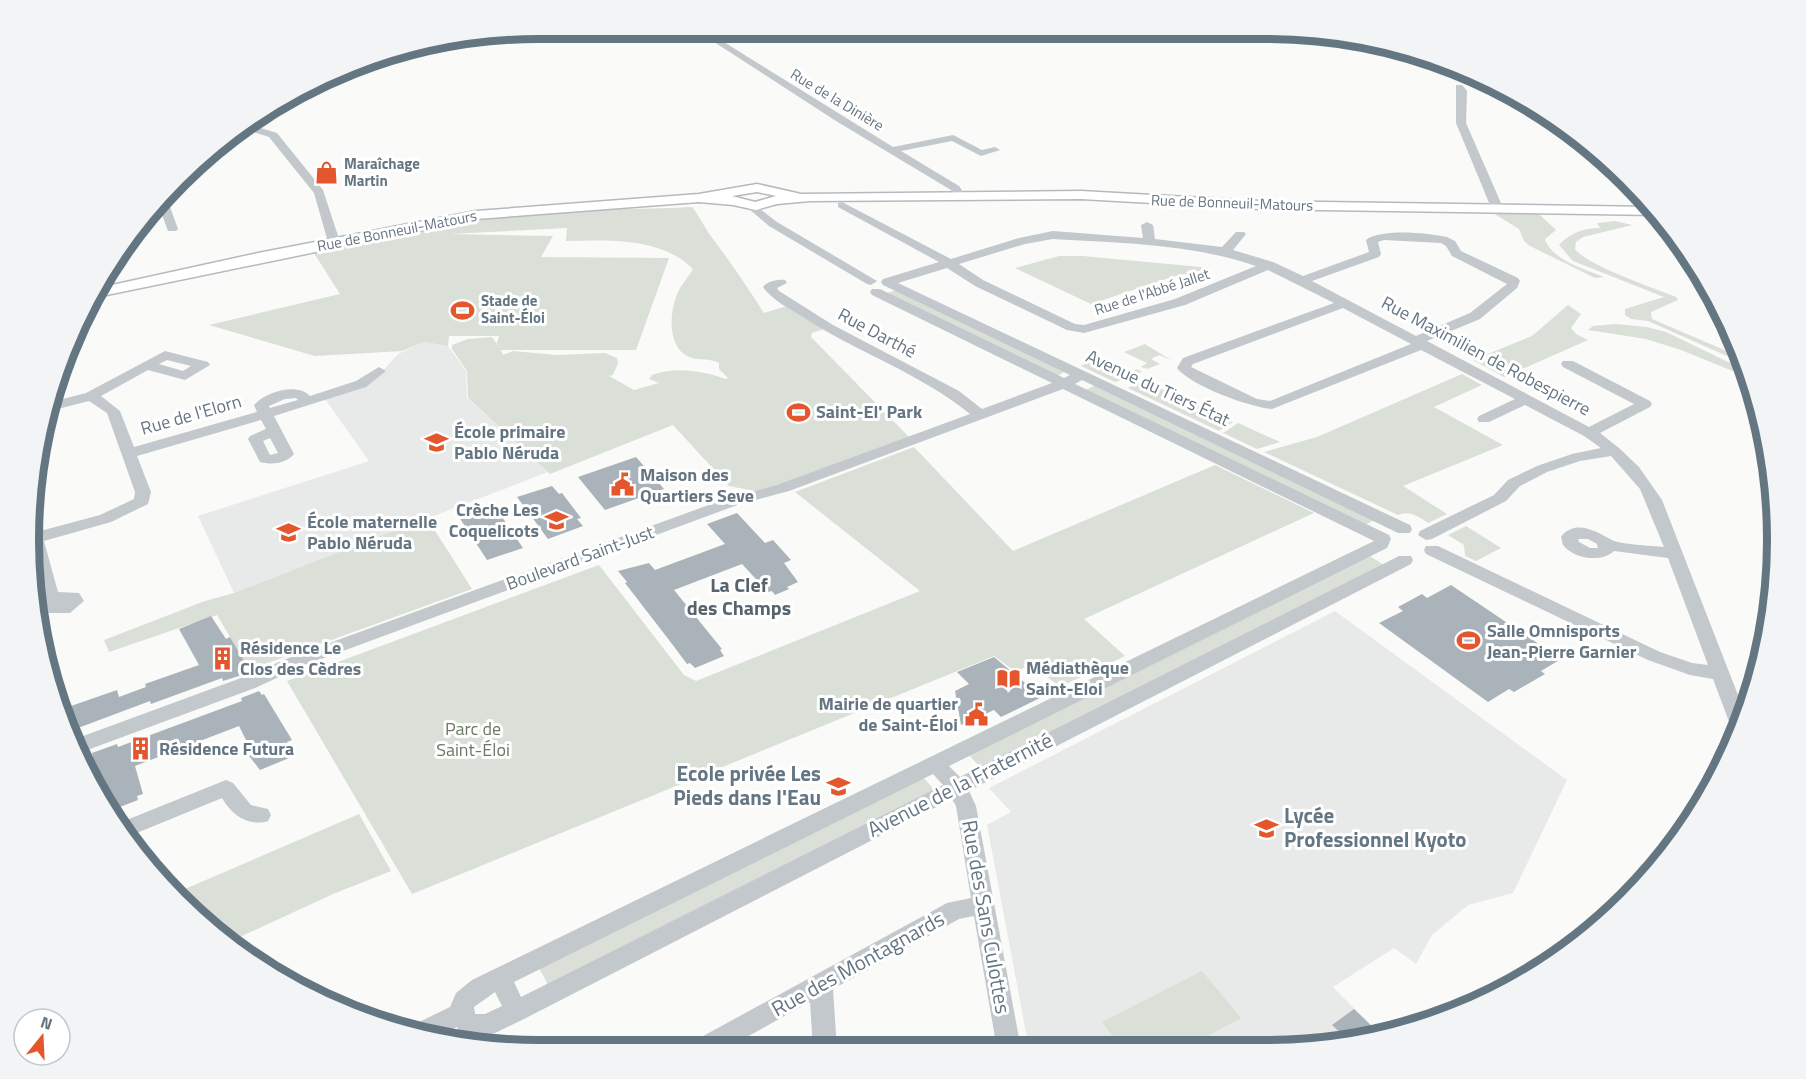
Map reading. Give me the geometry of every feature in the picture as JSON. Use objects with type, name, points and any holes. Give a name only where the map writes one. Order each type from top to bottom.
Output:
[{"type":"main road","points":[[737,197],[757,188],[774,199]]},
{"type":"main road","name":"Rue de Bonneuil-Matours","points":[[774,199],[1081,195],[1209,203],[1645,211]]},
{"type":"main road","name":"Rue de Bonneuil-Matours","points":[[105,292],[334,242],[476,215],[737,197]]},
{"type":"main road","points":[[737,197],[752,206],[774,199]]},
{"type":"street","name":"Rue de la Dinière","points":[[713,39],[955,188],[960,195]]},
{"type":"street","points":[[1459,87],[1462,91],[1461,123],[1498,210]]},
{"type":"street","points":[[254,128],[275,138],[319,192],[334,242]]},
{"type":"street","points":[[891,150],[953,138],[981,153],[995,150]]},
{"type":"street","points":[[767,219],[774,199]]},
{"type":"street","name":"Rue de l'Abbé Jallet","points":[[842,205],[1002,294],[1072,327],[1084,329],[1180,302],[1269,265]]},
{"type":"street","name":"Avenue du Tiers État","points":[[752,206],[767,219],[882,285],[1066,383],[1382,541],[1405,560]]},
{"type":"street","points":[[163,209],[166,209],[172,229]]},
{"type":"street","points":[[1052,221],[1053,236]]},
{"type":"street","points":[[1146,225],[1149,242]]},
{"type":"street","points":[[1225,251],[1240,234]]},
{"type":"street","name":"Rue Maximilien de Robespierre","points":[[882,285],[1023,241],[1053,236],[1085,236],[1225,251],[1269,265],[1302,281],[1589,433],[1614,451],[1635,471],[1648,489],[1736,713]]},
{"type":"street","points":[[1302,281],[1375,254],[1372,240],[1383,236],[1443,240],[1451,244],[1456,253],[1514,281],[1513,285],[1475,316],[1272,405],[1254,403],[1190,374],[1184,368],[1188,361],[1345,303]]},
{"type":"street","name":"Rue Darthé","points":[[781,283],[770,287],[775,294],[828,328],[954,394],[980,415]]},
{"type":"street","name":"Avenue du Tiers État","points":[[882,285],[1083,374],[1404,529],[1416,529],[1429,542],[1654,656],[1690,669],[1721,674]]},
{"type":"street","points":[[58,405],[92,396],[147,365],[165,355],[203,365],[185,376],[147,365]]},
{"type":"street","points":[[1568,364],[1645,404],[1589,433]]},
{"type":"street","name":"Rue de l'Elorn","points":[[128,454],[353,388],[379,370]]},
{"type":"street","name":"Boulevard Saint-Just","points":[[83,744],[248,683],[298,661],[734,501],[783,488],[1066,383],[1083,374]]},
{"type":"street","points":[[39,537],[142,501],[143,492],[113,411],[92,396]]},
{"type":"street","points":[[1484,419],[1527,399]]},
{"type":"street","name":"Rue de l'Elorn","points":[[266,414],[273,432]]},
{"type":"street","name":"Avenue de la Fraternité","points":[[443,1030],[486,1025],[516,1011],[1405,560],[1414,559],[1429,542],[1500,498],[1514,483],[1542,469],[1577,457],[1614,451]]},
{"type":"street","name":"Avenue de la Fraternité","points":[[467,1027],[464,1001],[469,995],[500,978],[936,765],[1404,529]]},
{"type":"street","points":[[1606,545],[1674,554]]},
{"type":"street","points":[[40,563],[52,602]]},
{"type":"street","points":[[936,765],[957,787]]},
{"type":"street","name":"Rue des Sans Culottes","points":[[957,787],[968,813],[1007,1040]]},
{"type":"street","points":[[130,827],[226,788],[240,810],[249,815],[261,815]]},
{"type":"street","name":"Rue des Montagnards","points":[[719,1040],[955,910],[984,905]]},
{"type":"street","points":[[500,978],[516,1011]]},
{"type":"street","points":[[821,984],[824,1040]]},
{"type":"shaded area","name":"École primaire Pablo Néruda","points":[[424,342],[448,346],[466,371],[467,398],[548,472],[234,593],[198,516],[369,461],[325,399],[379,375],[398,354]]},
{"type":"shaded area","name":"Lycée Professionnel Kyoto","points":[[1335,611],[1567,780],[1513,893],[1468,905],[1432,935],[1416,964],[1394,948],[1333,987],[1374,1028],[1332,1036],[1266,1040],[1027,1040],[987,825],[1011,812],[989,788]]},
{"type":"green space","points":[[692,207],[764,313],[787,306],[824,329],[812,333],[811,337],[909,437],[783,484],[755,491],[729,486],[673,425],[550,474],[468,398],[467,371],[452,349],[452,345],[468,339],[492,337],[500,348],[497,343],[499,336],[449,336],[448,346],[424,342],[402,351],[315,356],[209,325],[340,294],[312,250],[474,219],[569,210]],"holes":[[[567,228],[566,241],[616,241],[650,246],[666,251],[693,269],[679,290],[674,304],[672,327],[675,342],[679,349],[688,356],[719,363],[719,369],[728,378],[679,370],[661,372],[652,375],[649,379],[659,383],[634,390],[609,376],[613,375],[618,363],[617,358],[605,353],[557,355],[513,351],[503,355],[501,350],[636,350],[669,258],[541,257],[553,236],[450,234]]]},
{"type":"green space","points":[[1493,213],[1539,214],[1556,230],[1545,239],[1554,253],[1570,263],[1604,277],[1595,278],[1530,246],[1524,241],[1519,229]]},
{"type":"green space","points":[[1615,221],[1632,225],[1583,237],[1576,242],[1575,249],[1582,256],[1607,269],[1676,297],[1678,300],[1651,312],[1652,319],[1731,353],[1733,359],[1648,321],[1631,319],[1625,315],[1625,309],[1664,297],[1573,261],[1559,245],[1578,232],[1600,228],[1597,223]]},
{"type":"green space","points":[[1059,256],[1083,256],[1211,268],[1172,277],[1091,304],[1015,268]]},
{"type":"green space","points":[[896,290],[1068,370],[1057,376],[887,293]]},
{"type":"green space","points":[[1568,305],[1581,314],[1571,328],[1576,334],[1588,340],[1504,377],[1473,360],[1532,336]]},
{"type":"green space","points":[[1615,324],[1647,327],[1666,332],[1735,365],[1738,373],[1681,350],[1646,339],[1588,330],[1593,326]]},
{"type":"green space","points":[[1145,344],[1171,360],[1159,355],[1151,359],[1160,364],[1147,369],[1141,367],[1147,363],[1124,352]]},
{"type":"green space","points":[[1096,357],[1130,373],[1137,369],[1142,372],[1115,382],[1081,366]]},
{"type":"green space","points":[[1462,374],[1482,385],[1434,407],[1503,445],[1403,486],[1447,514],[1428,523],[1410,513],[1398,515],[1264,452],[1317,437]]},
{"type":"green space","points":[[1142,380],[1233,422],[1219,431],[1128,388]]},
{"type":"green space","points":[[1097,384],[1378,518],[1365,525],[1086,390]]},
{"type":"green space","points":[[1238,423],[1280,442],[1257,449],[1223,433]]},
{"type":"green space","points":[[1758,446],[1763,478],[1762,477],[1757,456]]},
{"type":"green space","name":"Parc de Saint-Éloi","points":[[914,447],[1013,551],[1215,465],[1314,513],[1084,619],[1125,656],[1060,687],[1031,664],[1016,672],[994,656],[412,894],[287,681],[599,565],[684,675],[696,681],[920,591],[795,492]]},
{"type":"green space","points":[[427,518],[472,589],[254,668],[248,667],[217,615],[109,652],[104,640],[205,601],[234,593]]},
{"type":"green space","points":[[1466,526],[1501,548],[1476,561],[1465,556],[1464,545],[1448,535]]},
{"type":"green space","points":[[1368,555],[1384,565],[982,769],[968,754]]},
{"type":"green space","points":[[922,776],[936,792],[549,987],[538,966]]},
{"type":"green space","points":[[359,814],[391,871],[333,894],[237,938],[209,916],[183,890]]},
{"type":"green space","points":[[1202,971],[1241,1018],[1200,1040],[1115,1040],[1102,1022]]},
{"type":"building","points":[[636,457],[664,489],[605,510],[578,477]]},
{"type":"building","points":[[552,486],[559,494],[562,493],[581,518],[577,519],[583,526],[548,539],[517,497]]},
{"type":"building","points":[[494,505],[523,548],[487,560],[459,517]]},
{"type":"building","points":[[737,513],[765,543],[773,540],[791,560],[784,563],[798,582],[775,595],[772,591],[768,592],[742,564],[674,590],[722,649],[720,650],[724,656],[695,668],[690,663],[687,664],[618,571],[649,563],[655,570],[725,544],[707,524]]},
{"type":"building","name":"Salle Omnisports Jean-Pierre Garnier","points":[[1451,585],[1561,659],[1541,671],[1545,674],[1514,692],[1509,689],[1488,702],[1379,623],[1403,611],[1398,607],[1422,594],[1427,598]]},
{"type":"building","name":"Résidence Le Clos des Cèdres","points":[[211,616],[226,639],[230,637],[248,667],[243,669],[245,674],[223,681],[222,678],[151,704],[150,701],[76,729],[70,712],[72,711],[71,706],[117,690],[119,697],[146,687],[145,684],[199,665],[179,629]]},
{"type":"building","points":[[994,657],[1042,697],[1001,717],[994,710],[961,725],[955,691],[969,684],[957,672]]},
{"type":"building","name":"Résidence Futura","points":[[259,691],[262,695],[264,694],[292,740],[287,742],[287,745],[294,756],[260,770],[249,756],[253,754],[239,726],[135,766],[143,794],[137,796],[138,800],[117,808],[90,758],[93,757],[92,753],[117,744],[118,747],[242,701],[241,698]]},
{"type":"building","points":[[1354,1009],[1374,1028],[1342,1034],[1332,1025]]},
{"type":"place","name":"Maraîchage Martin","points":[[326,173]]},
{"type":"place","name":"Stade de Saint-Éloi","points":[[463,310]]},
{"type":"place","name":"Saint-El' Park","points":[[798,412]]},
{"type":"place","name":"École primaire Pablo Néruda","points":[[436,442]]},
{"type":"place","name":"Maison des Quartiers Seve","points":[[622,485]]},
{"type":"place","name":"Crèche Les Coquelicots","points":[[557,520]]},
{"type":"place","name":"École maternelle Pablo Néruda","points":[[289,532]]},
{"type":"place","name":"Salle Omnisports Jean-Pierre Garnier","points":[[1469,641]]},
{"type":"place","name":"Résidence Le Clos des Cèdres","points":[[222,658]]},
{"type":"place","name":"Médiathèque Saint-Eloi","points":[[1008,678]]},
{"type":"place","name":"Mairie de quartier de Saint-Éloi","points":[[976,714]]},
{"type":"place","name":"Résidence Futura","points":[[141,749]]},
{"type":"place","name":"Ecole privée Les Pieds dans l'Eau","points":[[839,786]]},
{"type":"place","name":"Lycée Professionnel Kyoto","points":[[1266,828]]},
{"type":"district","name":"La Clef des Champs","points":[[739,596]]}]
